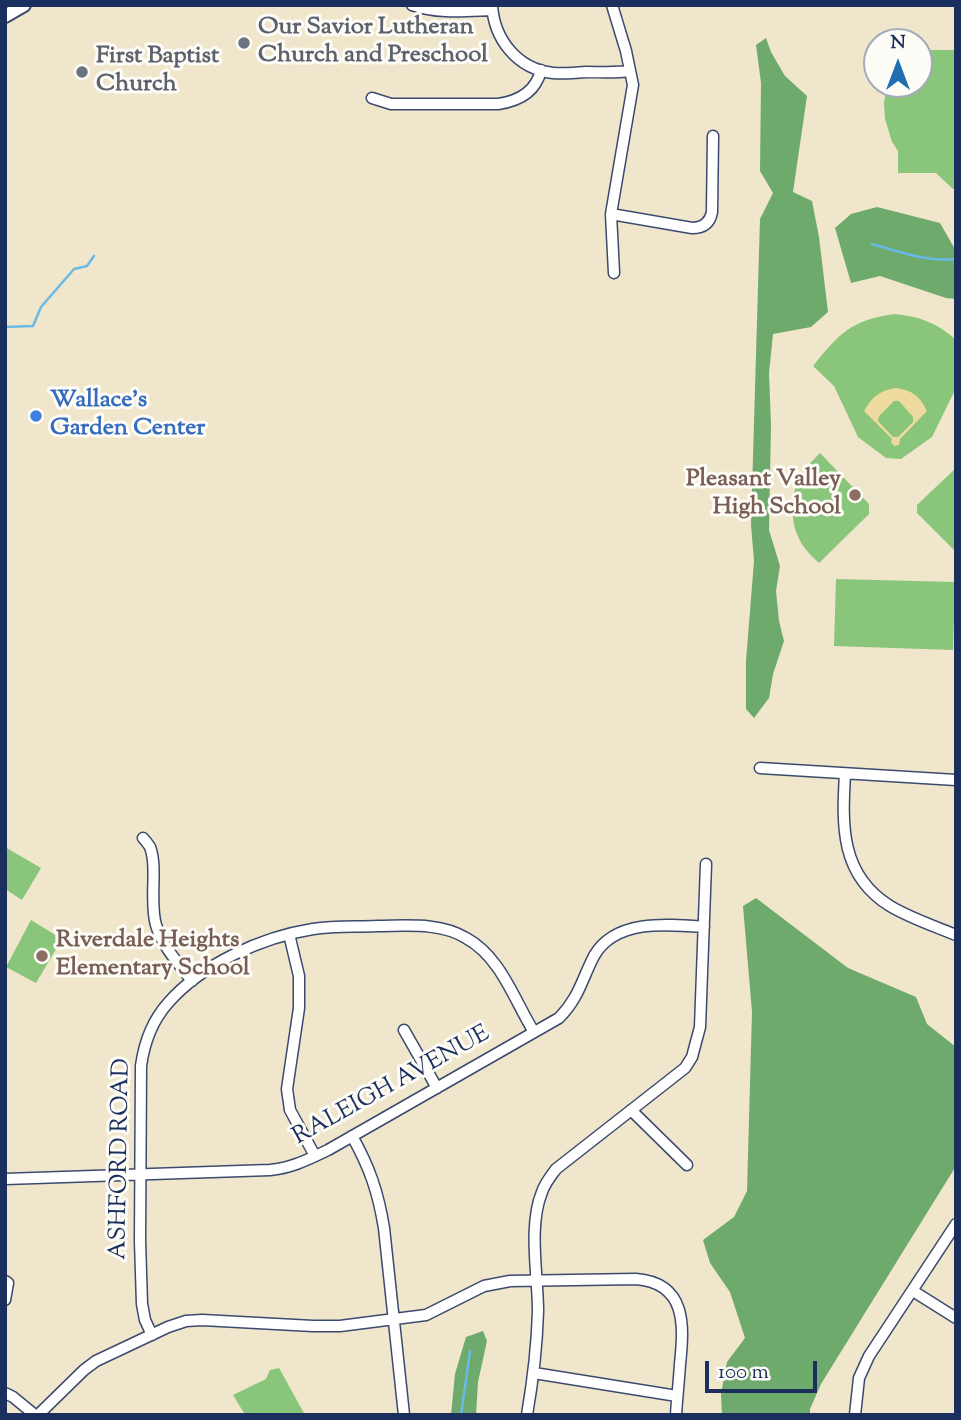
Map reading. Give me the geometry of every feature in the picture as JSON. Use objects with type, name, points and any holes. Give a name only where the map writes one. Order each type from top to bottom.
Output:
[{"type":"main road","points":[[5,16],[24,5]]},
{"type":"street","points":[[412,5],[440,11],[492,8],[495,25],[504,45],[521,61],[541,70],[558,73],[630,71]]},
{"type":"street","points":[[612,5],[633,85],[611,214],[614,273]]},
{"type":"street","points":[[372,98],[391,104],[498,104],[527,94],[537,83],[541,70]]},
{"type":"street","points":[[611,214],[692,228],[705,226],[712,212],[713,136]]},
{"type":"street","points":[[760,768],[956,780]]},
{"type":"street","points":[[845,774],[844,831],[856,870],[866,884],[889,905],[956,935]]},
{"type":"street","points":[[143,838],[150,847],[153,867],[153,915],[156,927],[171,955],[192,981]]},
{"type":"street","points":[[527,1415],[534,1373],[538,1311],[536,1221],[541,1194],[556,1169],[685,1068],[692,1057],[700,1027],[706,864]]},
{"type":"street","name":"ASHFORD ROAD","points":[[152,1335],[142,1304],[141,1066],[144,1048],[166,1005],[207,969],[248,948],[289,934],[333,927],[422,925],[465,937],[485,951],[534,1032]]},
{"type":"street","name":"RALEIGH AVENUE","points":[[5,1179],[285,1169],[352,1136],[559,1018],[578,995],[594,956],[602,945],[612,938],[633,928],[647,926],[704,928]]},
{"type":"street","points":[[289,934],[299,976],[299,1008],[287,1089],[290,1110],[315,1156]]},
{"type":"street","points":[[404,1030],[437,1088]]},
{"type":"street","points":[[631,1110],[687,1165]]},
{"type":"street","points":[[352,1136],[370,1170],[380,1203],[404,1415]]},
{"type":"street","points":[[855,1415],[859,1378],[869,1356],[956,1224]]},
{"type":"street","points":[[5,1393],[37,1415],[96,1361],[186,1321],[340,1326],[426,1315],[484,1286],[510,1281],[636,1279],[664,1287],[681,1311],[683,1325],[676,1415]]},
{"type":"street","points":[[5,1281],[8,1283],[5,1300]]},
{"type":"street","points":[[913,1291],[956,1318]]},
{"type":"street","points":[[534,1373],[677,1396]]},
{"type":"green space","points":[[766,38],[785,76],[807,96],[793,192],[812,201],[828,312],[811,327],[773,334],[769,373],[769,530],[780,566],[776,591],[784,641],[773,674],[769,698],[754,718],[746,709],[746,661],[754,561],[751,525],[760,219],[773,193],[760,171],[761,83],[756,45]]},
{"type":"green space","points":[[933,50],[956,50],[956,189],[936,173],[898,173],[898,151],[892,142],[885,119],[885,98],[933,98]]},
{"type":"green space","points":[[877,207],[940,223],[956,251],[956,299],[880,276],[851,283],[835,228],[851,214]]},
{"type":"green space","points":[[894,314],[927,321],[956,340],[956,388],[932,437],[901,459],[886,458],[858,437],[834,386],[813,366],[847,330],[867,320]]},
{"type":"green space","points":[[820,453],[869,504],[869,514],[819,563],[799,539],[792,510],[798,482],[804,470]]},
{"type":"green space","points":[[956,468],[956,552],[917,513],[917,505]]},
{"type":"green space","points":[[836,579],[955,582],[953,650],[834,646]]},
{"type":"green space","points":[[5,847],[41,868],[22,900],[5,889]]},
{"type":"green space","points":[[756,898],[848,968],[916,997],[927,1024],[956,1047],[956,1166],[821,1384],[810,1415],[722,1415],[721,1394],[727,1362],[745,1338],[730,1292],[710,1263],[703,1240],[734,1217],[747,1191],[752,1012],[743,906]]},
{"type":"green space","points":[[31,920],[62,939],[36,983],[6,967]]},
{"type":"green space","points":[[483,1331],[487,1341],[478,1382],[476,1415],[451,1415],[455,1374],[466,1337]]},
{"type":"green space","points":[[279,1368],[305,1415],[243,1415],[233,1395],[266,1379],[270,1370]]},
{"type":"sand","points":[[896,388],[911,392],[919,398],[927,411],[900,439],[899,445],[894,446],[892,439],[864,411],[877,395]],"holes":[[[894,401],[899,401],[913,417],[913,422],[898,437],[893,437],[878,421],[879,416]]]},
{"type":"waterway","points":[[872,244],[924,258],[956,259]]},
{"type":"waterway","points":[[5,327],[33,326],[41,307],[74,269],[87,266],[94,256]]},
{"type":"waterway","points":[[461,1415],[470,1351]]},
{"type":"place","name":"Our Savior Lutheran Church and Preschool","points":[[244,43]]},
{"type":"place","name":"First Baptist Church","points":[[82,72]]},
{"type":"place","name":"Wallace's Garden Center","points":[[36,416]]},
{"type":"place","name":"Pleasant Valley High School","points":[[855,495]]},
{"type":"place","name":"Riverdale Heights Elementary School","points":[[42,956]]}]
